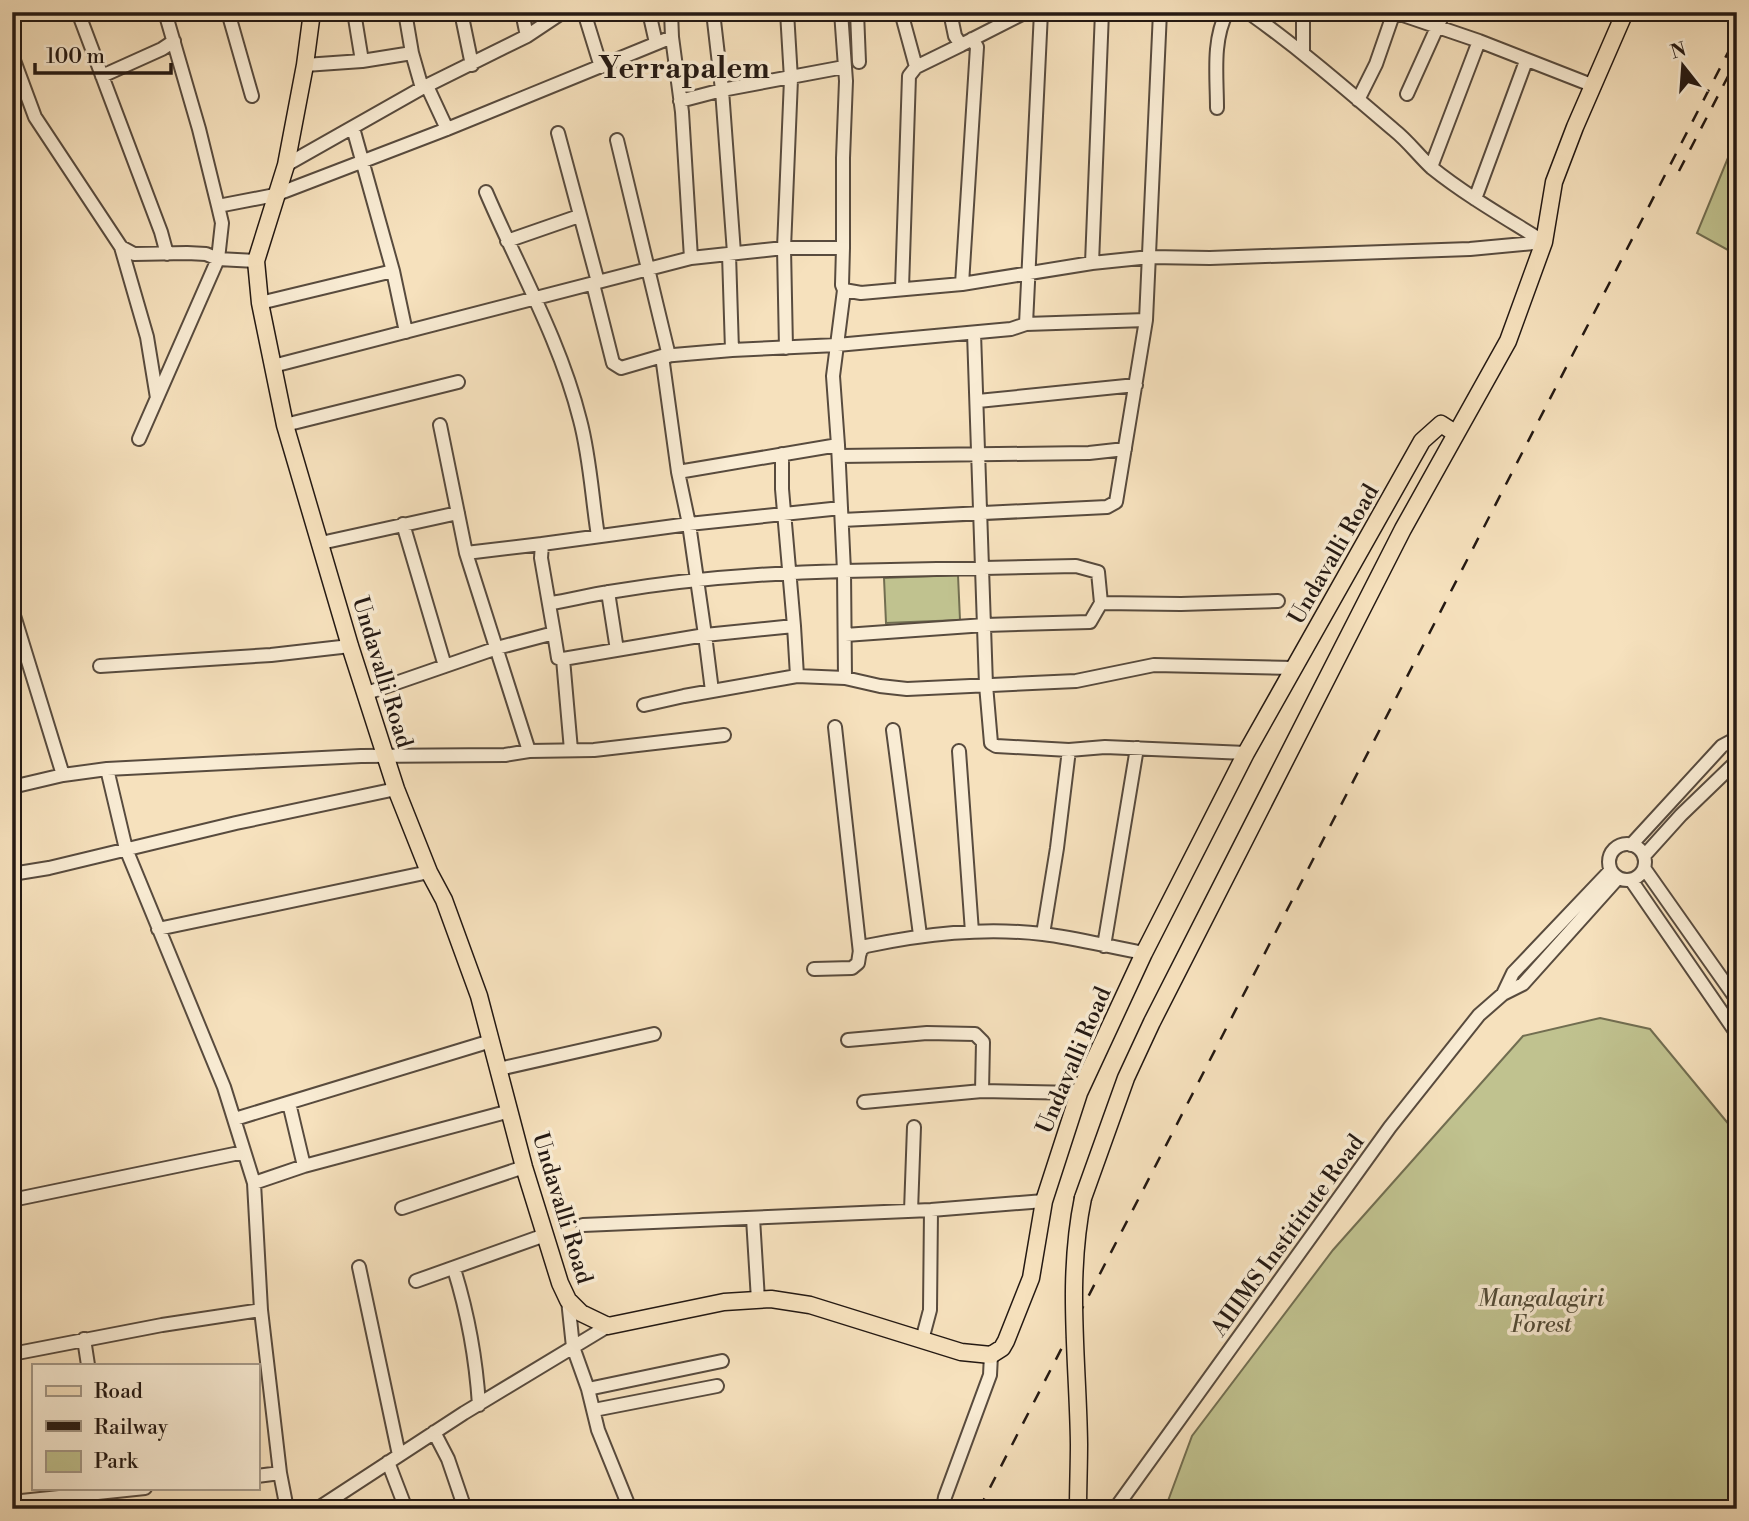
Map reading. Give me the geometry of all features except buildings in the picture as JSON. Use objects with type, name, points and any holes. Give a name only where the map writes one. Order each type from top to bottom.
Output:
[{"type":"main road","name":"Undavalli Road","points":[[312,12],[286,165],[256,261],[260,303],[285,425],[350,646],[396,789],[429,872],[444,900],[480,996],[524,1167],[560,1283],[568,1300],[581,1313],[608,1326]]},
{"type":"main road","points":[[1078,1509],[1079,1445],[1073,1275],[1076,1234],[1083,1198],[1126,1078],[1402,529],[1507,341],[1544,242],[1554,182],[1625,12]]},
{"type":"main road","name":"Undavalli Road","points":[[991,1355],[1006,1341],[1031,1278],[1044,1201],[1079,1093],[1144,953],[1246,753],[1422,441],[1441,424],[1455,433]]},
{"type":"main road","points":[[608,1326],[724,1302],[771,1299],[810,1305],[961,1352],[991,1355]]},
{"type":"street","points":[[78,12],[162,232],[167,254]]},
{"type":"street","points":[[139,439],[218,259],[222,223],[199,129],[165,12]]},
{"type":"street","points":[[228,12],[251,96]]},
{"type":"street","points":[[354,12],[362,61]]},
{"type":"street","points":[[405,12],[412,53],[424,87],[447,129]]},
{"type":"street","points":[[461,12],[472,65]]},
{"type":"street","points":[[522,12],[527,36]]},
{"type":"street","points":[[286,165],[424,87],[527,36],[563,12]]},
{"type":"street","points":[[584,12],[601,67]]},
{"type":"street","points":[[649,12],[656,43]]},
{"type":"street","points":[[671,12],[691,258]]},
{"type":"street","points":[[713,12],[722,90],[731,253],[732,350]]},
{"type":"street","points":[[786,348],[784,248],[791,79],[787,12]]},
{"type":"street","points":[[842,12],[846,81],[843,159],[844,290],[833,376],[844,571],[845,678]]},
{"type":"street","points":[[857,12],[859,62]]},
{"type":"street","points":[[901,12],[916,67]]},
{"type":"street","points":[[950,12],[955,36],[977,47],[962,284]]},
{"type":"street","points":[[902,288],[909,76],[916,67],[966,42],[1002,18],[1026,12]]},
{"type":"street","points":[[1026,324],[1041,12]]},
{"type":"street","points":[[1092,263],[1102,12]]},
{"type":"street","points":[[466,553],[785,514],[979,513],[1112,506],[1116,502],[1146,320],[1160,12]]},
{"type":"street","points":[[1217,108],[1217,47],[1220,26],[1227,12]]},
{"type":"street","points":[[1249,12],[1303,53],[1397,132],[1431,167],[1475,199],[1544,242]]},
{"type":"street","points":[[1303,12],[1303,53]]},
{"type":"street","points":[[1358,100],[1376,64],[1394,12],[1479,41],[1594,86]]},
{"type":"street","points":[[1407,94],[1444,12]]},
{"type":"street","points":[[218,206],[275,195],[447,129],[672,37]]},
{"type":"street","points":[[102,76],[174,41]]},
{"type":"street","points":[[1431,167],[1479,41]]},
{"type":"street","points":[[305,65],[362,61],[412,53]]},
{"type":"street","points":[[12,55],[36,117],[121,247],[147,337],[157,398]]},
{"type":"street","points":[[1475,199],[1526,61]]},
{"type":"street","points":[[680,101],[722,90],[844,67]]},
{"type":"street","points":[[353,128],[393,271],[406,332]]},
{"type":"street","points":[[558,132],[615,366],[621,368],[665,356],[974,333],[1011,329],[1026,324],[1146,320]]},
{"type":"street","points":[[617,140],[649,268],[665,356],[678,472],[698,581],[712,691]]},
{"type":"street","points":[[486,192],[555,347],[580,421],[598,536]]},
{"type":"street","points":[[507,241],[579,216]]},
{"type":"street","points":[[844,290],[861,293],[962,284],[1092,263],[1150,257],[1209,258],[1458,250],[1544,242]]},
{"type":"street","points":[[121,247],[134,254],[206,254],[218,259],[256,261]]},
{"type":"street","points":[[273,366],[691,258],[784,248],[844,248]]},
{"type":"street","points":[[260,303],[393,271]]},
{"type":"street","points":[[974,333],[990,741],[993,745],[1069,750],[1105,747],[1246,753]]},
{"type":"street","points":[[285,425],[458,382]]},
{"type":"street","points":[[978,401],[1136,386]]},
{"type":"street","points":[[440,425],[466,553],[529,751]]},
{"type":"street","points":[[678,472],[782,454],[839,451],[979,455],[1088,453],[1125,449]]},
{"type":"street","points":[[782,454],[782,489],[797,676]]},
{"type":"street","points":[[321,542],[458,513]]},
{"type":"street","points":[[403,524],[445,666]]},
{"type":"street","points":[[542,544],[541,558],[551,603],[558,658],[705,635],[794,626]]},
{"type":"street","points":[[551,603],[608,592],[788,573],[1076,566],[1098,572],[1101,603],[1090,622],[985,625],[845,635]]},
{"type":"street","points":[[608,592],[617,650]]},
{"type":"street","points":[[1101,603],[1278,601]]},
{"type":"street","points":[[12,609],[16,636],[63,775]]},
{"type":"street","points":[[366,693],[497,648],[554,633]]},
{"type":"street","points":[[100,666],[271,655],[350,646]]},
{"type":"street","points":[[563,659],[571,750]]},
{"type":"street","points":[[643,705],[797,676],[845,678],[907,689],[1076,681],[1154,665],[1293,668]]},
{"type":"street","points":[[814,969],[852,968],[858,963],[859,953],[835,727]]},
{"type":"street","points":[[893,730],[920,934]]},
{"type":"street","points":[[12,786],[107,769],[386,756],[505,755],[529,751],[594,750],[724,735]]},
{"type":"street","points":[[1737,738],[1723,746],[1631,845],[1641,851],[1644,862],[1737,1000]]},
{"type":"street","points":[[1104,946],[1137,748]]},
{"type":"street","points":[[1043,934],[1069,750]]},
{"type":"street","points":[[959,751],[972,932]]},
{"type":"street","name":"AIIIMS Instititute Road","points":[[1620,876],[1637,878],[1644,862],[1681,816],[1737,761]]},
{"type":"street","points":[[107,769],[126,849],[224,1087],[254,1183],[261,1310],[280,1473],[288,1509]]},
{"type":"street","points":[[12,874],[49,868],[396,789]]},
{"type":"street","name":"AIIIMS Instititute Road","points":[[1620,876],[1609,858],[1620,846],[1631,845]]},
{"type":"street","points":[[158,929],[429,872]]},
{"type":"street","points":[[1620,876],[1737,1034]]},
{"type":"street","name":"AIIIMS Instititute Road","points":[[1115,1509],[1390,1127],[1479,1015],[1503,993],[1523,984],[1620,876]]},
{"type":"street","points":[[859,953],[866,946],[920,934],[972,932],[1043,934],[1144,953]]},
{"type":"street","points":[[848,1040],[927,1033],[975,1034],[983,1042],[982,1091]]},
{"type":"street","points":[[499,1069],[654,1034]]},
{"type":"street","points":[[235,1119],[491,1041]]},
{"type":"street","points":[[864,1101],[982,1091],[1079,1093]]},
{"type":"street","points":[[289,1103],[304,1166]]},
{"type":"street","points":[[254,1183],[304,1166],[510,1111]]},
{"type":"street","points":[[911,1211],[914,1127]]},
{"type":"street","points":[[12,1200],[244,1152]]},
{"type":"street","points":[[401,1208],[524,1167]]},
{"type":"street","points":[[583,1225],[931,1210],[1044,1201]]},
{"type":"street","points":[[922,1340],[930,1310],[931,1210]]},
{"type":"street","points":[[753,1217],[758,1300]]},
{"type":"street","points":[[416,1281],[545,1235]]},
{"type":"street","points":[[359,1266],[393,1459],[406,1509]]},
{"type":"street","points":[[454,1269],[467,1313],[477,1363],[479,1405]]},
{"type":"street","points":[[568,1300],[573,1347],[588,1389],[598,1430],[630,1509]]},
{"type":"street","points":[[12,1354],[84,1339],[261,1310]]},
{"type":"street","points":[[317,1509],[434,1432],[608,1326]]},
{"type":"street","points":[[84,1339],[88,1364]]},
{"type":"street","points":[[943,1509],[990,1375],[991,1355]]},
{"type":"street","points":[[588,1389],[722,1361]]},
{"type":"street","points":[[594,1410],[717,1387]]},
{"type":"street","points":[[434,1432],[448,1459],[465,1509]]},
{"type":"street","points":[[259,1476],[280,1473]]},
{"type":"street","points":[[12,1502],[130,1490]]},
{"type":"green space","points":[[1737,136],[1737,255],[1697,233]]},
{"type":"green space","points":[[958,575],[960,620],[886,623],[884,578]]},
{"type":"green space","name":"Mangalagiri Forest","points":[[1600,1018],[1650,1029],[1731,1127],[1737,1292],[1737,1509],[1165,1509],[1192,1436],[1333,1250],[1523,1036]]},
{"type":"railway","points":[[979,1509],[1737,35]]},
{"type":"railway","points":[[1679,171],[1737,59]]},
{"type":"district","name":"Yerrapalem","points":[[684,68]]}]
